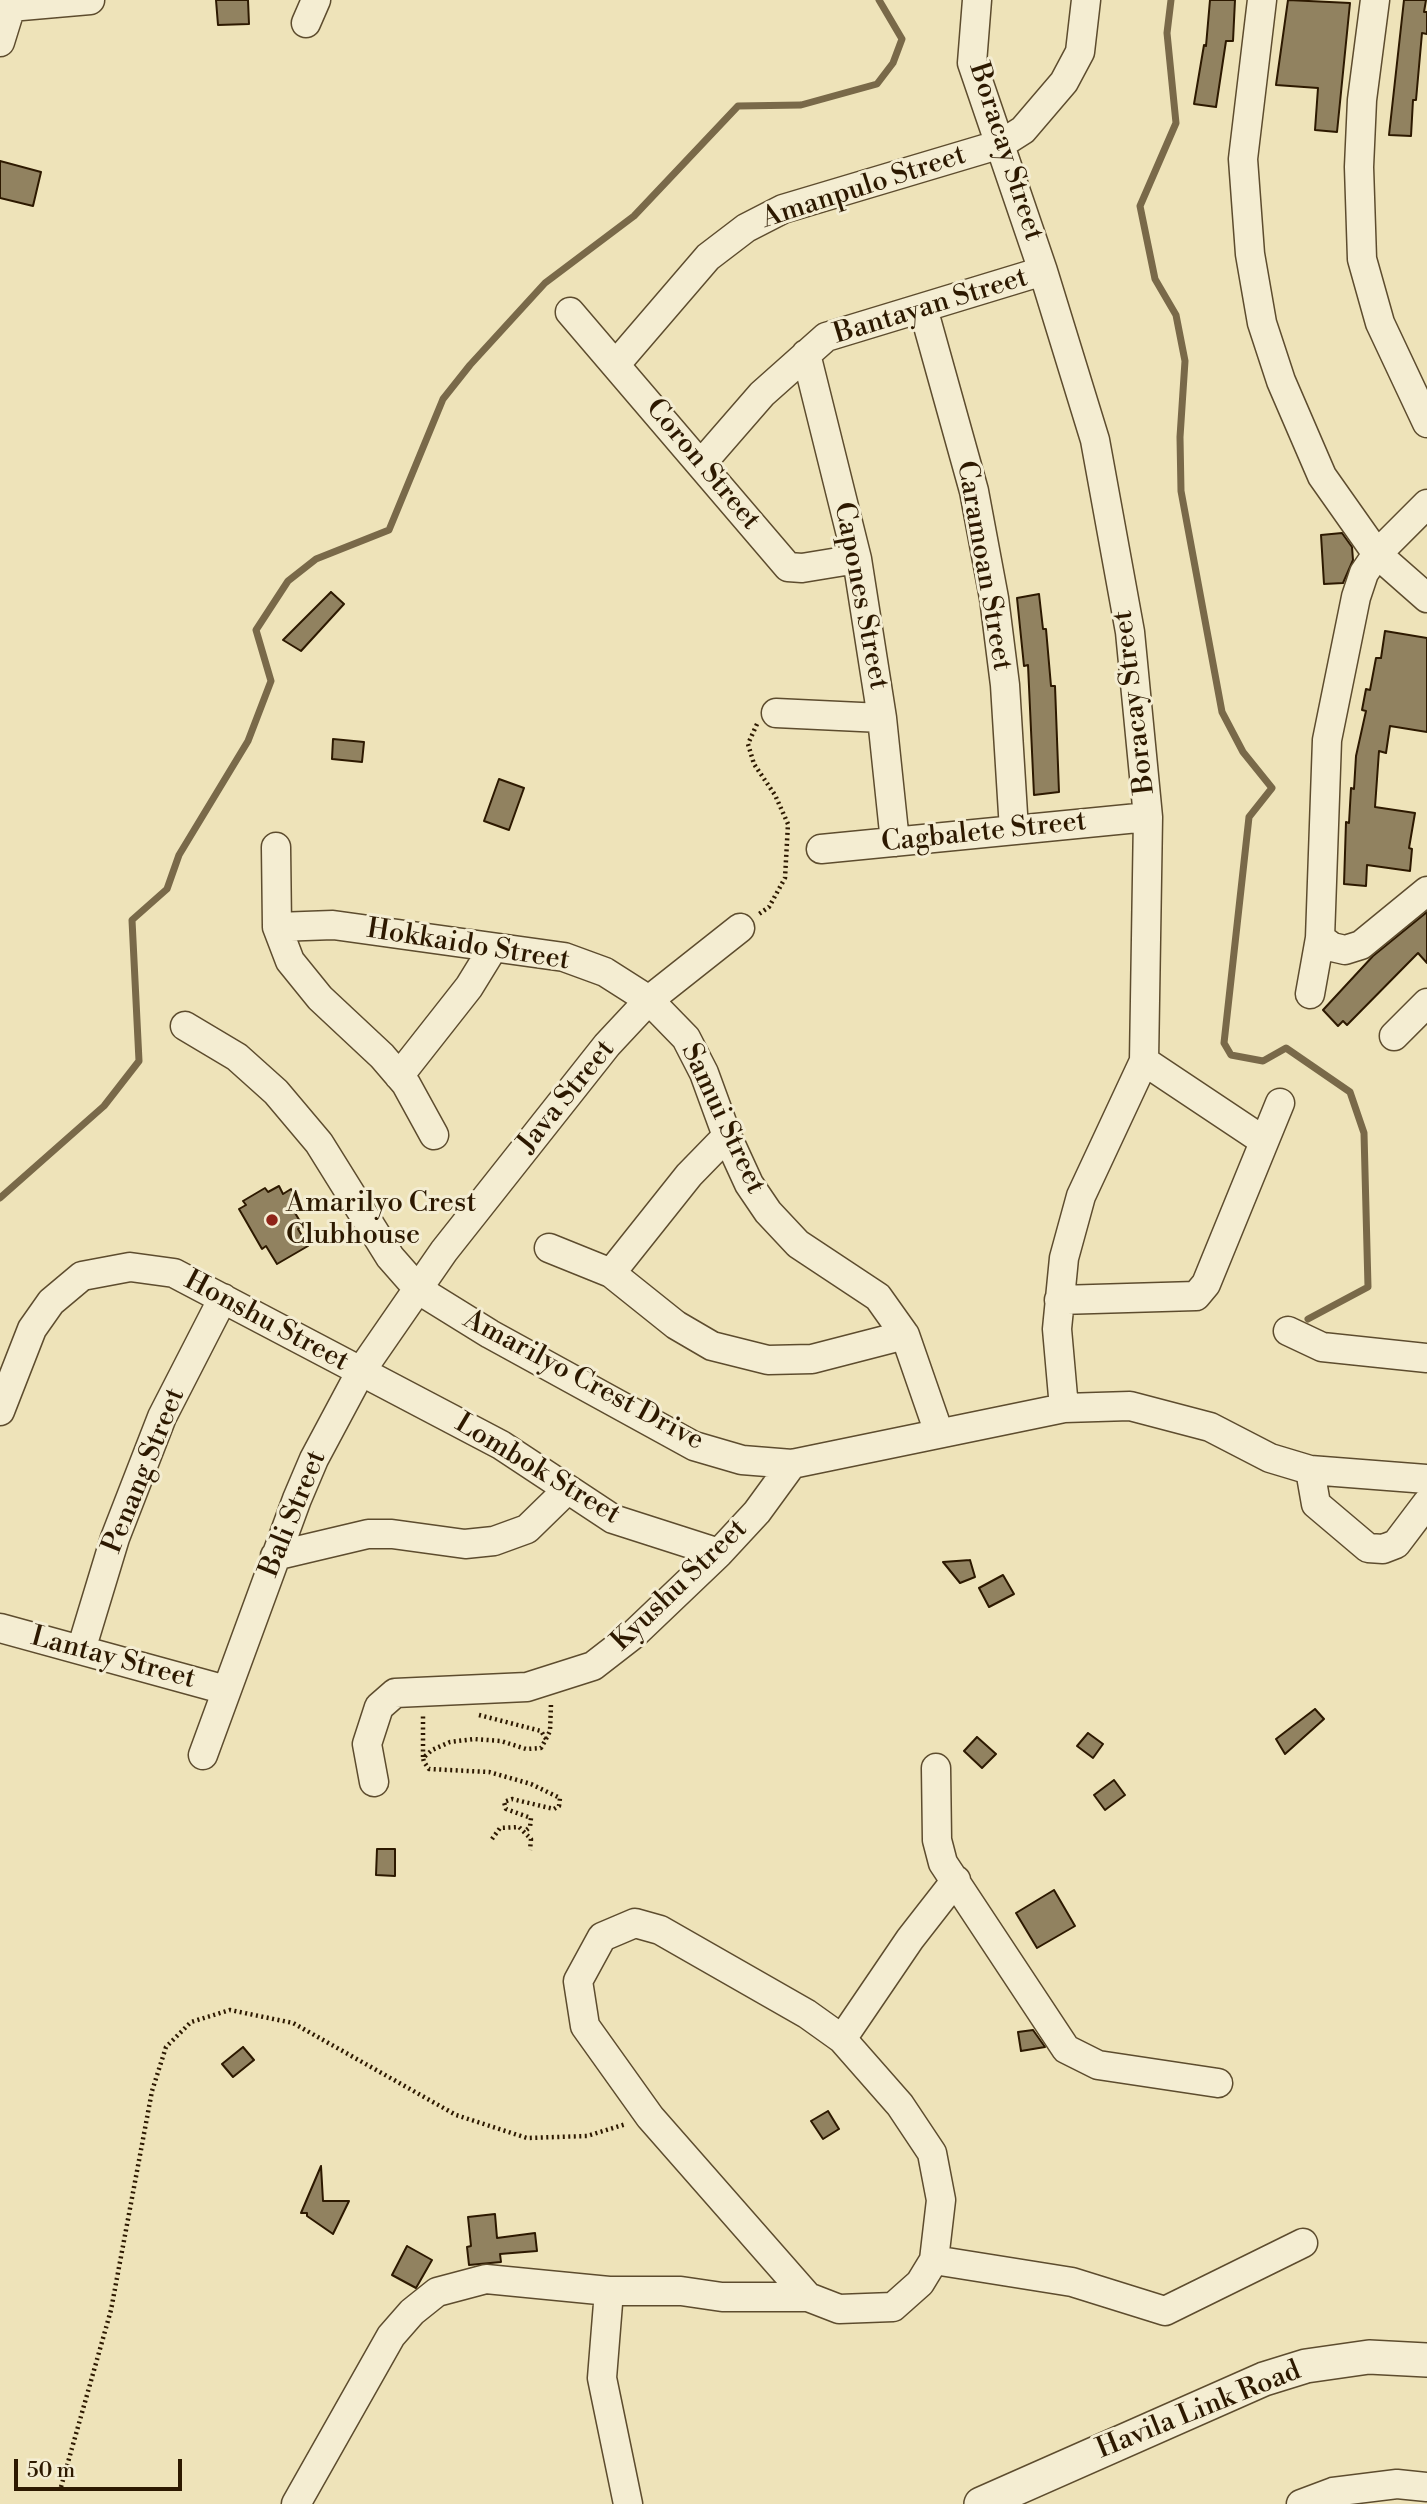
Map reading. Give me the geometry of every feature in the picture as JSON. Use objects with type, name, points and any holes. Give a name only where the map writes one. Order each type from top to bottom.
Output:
[{"type":"street","points":[[0,42],[11,4],[65,5],[90,0]]},
{"type":"street","name":"Boracay Street","points":[[977,0],[972,63],[1043,271],[1095,440],[1130,632],[1148,817],[1144,1061],[1081,1196],[1063,1258],[1057,1329],[1064,1408]]},
{"type":"street","points":[[1001,144],[1023,130],[1064,82],[1080,52],[1086,0]]},
{"type":"street","points":[[1262,0],[1243,159],[1250,254],[1262,323],[1281,381],[1322,477],[1377,554],[1427,597]]},
{"type":"street","points":[[1375,0],[1362,100],[1359,167],[1362,259],[1380,323],[1427,423]]},
{"type":"street","name":"Amanpulo Street","points":[[617,363],[708,257],[746,228],[783,209],[1001,144]]},
{"type":"street","name":"Bantayan Street","points":[[702,463],[762,394],[826,337],[1043,271]]},
{"type":"street","name":"Caramoan Street","points":[[923,308],[974,491],[994,598],[1005,685],[1014,830]]},
{"type":"street","name":"Coron Street","points":[[570,312],[617,363],[788,567],[802,568],[857,559]]},
{"type":"street","name":"Capones Street","points":[[806,354],[857,559],[882,718],[895,842]]},
{"type":"street","points":[[1310,994],[1320,938],[1326,740],[1356,597],[1364,573],[1377,554],[1427,504]]},
{"type":"street","points":[[776,713],[882,718]]},
{"type":"street","name":"Cagbalete Street","points":[[821,849],[1148,817]]},
{"type":"street","points":[[276,847],[276,927],[290,961],[320,998],[382,1056],[399,1076],[434,1135]]},
{"type":"street","points":[[1320,938],[1332,947],[1345,950],[1361,945],[1427,891]]},
{"type":"street","name":"Hokkaido Street","points":[[276,927],[333,925],[564,957],[606,972],[649,1000]]},
{"type":"street","name":"Java Street","points":[[419,1290],[444,1251],[607,1045],[649,1000],[740,928]]},
{"type":"street","points":[[399,1076],[469,987],[493,948]]},
{"type":"street","name":"Samui Street","points":[[649,1000],[686,1038],[704,1073],[727,1136],[749,1184],[768,1212],[798,1244],[878,1297],[905,1335],[939,1433]]},
{"type":"street","points":[[1394,1036],[1427,1003]]},
{"type":"street","name":"Amarilyo Crest Drive","points":[[185,1026],[237,1057],[276,1092],[319,1143],[390,1256],[419,1290],[489,1334],[694,1446],[742,1460],[792,1464],[1064,1408],[1130,1406],[1210,1427],[1270,1458],[1310,1470],[1427,1479]]},
{"type":"street","points":[[1144,1061],[1264,1141]]},
{"type":"street","points":[[1059,1300],[1196,1296],[1206,1284],[1280,1104]]},
{"type":"street","points":[[611,1273],[689,1175],[727,1136]]},
{"type":"street","points":[[549,1248],[611,1273],[676,1325],[712,1346],[768,1360],[812,1359],[905,1335]]},
{"type":"street","name":"Honshu Street","points":[[0,1411],[32,1329],[51,1302],[82,1276],[130,1266],[174,1273],[361,1371]]},
{"type":"street","name":"Bali Street","points":[[203,1755],[275,1556],[314,1459],[361,1371],[419,1290]]},
{"type":"street","name":"Penang Street","points":[[81,1650],[115,1538],[162,1417],[223,1297]]},
{"type":"street","points":[[1288,1331],[1322,1347],[1427,1358]]},
{"type":"street","name":"Lombok Street","points":[[361,1371],[501,1445],[613,1519],[719,1553]]},
{"type":"street","name":"Kyushu Street","points":[[374,1782],[367,1744],[379,1707],[396,1693],[527,1687],[593,1666],[633,1635],[719,1553],[757,1512],[792,1464]]},
{"type":"street","points":[[1310,1470],[1317,1504],[1368,1548],[1383,1549],[1396,1544],[1427,1503]]},
{"type":"street","points":[[275,1556],[368,1534],[391,1534],[465,1544],[494,1542],[527,1529],[567,1490]]},
{"type":"street","name":"Lantay Street","points":[[0,1628],[226,1690]]},
{"type":"street","points":[[936,1768],[937,1840],[943,1863],[1066,2049],[1098,2065],[1218,2083]]},
{"type":"street","points":[[842,2039],[910,1939],[956,1880]]},
{"type":"street","points":[[296,2504],[391,2336],[412,2312],[437,2292],[486,2279],[609,2291],[681,2291],[722,2297],[808,2297],[839,2309],[893,2307],[920,2283],[934,2260],[941,2200],[932,2153],[900,2105],[842,2039],[807,2014],[660,1930],[635,1923],[602,1937],[578,1981],[585,2026],[650,2116],[808,2297]]},
{"type":"street","points":[[934,2260],[1072,2282],[1165,2311],[1303,2243]]},
{"type":"street","points":[[609,2291],[602,2378],[628,2504]]},
{"type":"street","name":"Havila Link Road","points":[[981,2504],[1265,2379],[1306,2366],[1369,2357],[1427,2360]]},
{"type":"street","points":[[1301,2504],[1343,2498],[1397,2484],[1427,2487]]},
{"type":"path","points":[[740,928],[769,907],[785,878],[788,824],[775,795],[754,764],[748,744],[754,726],[776,713]]},
{"type":"path","points":[[423,1758],[450,1742],[474,1739],[501,1741],[535,1750],[541,1748],[550,1731],[553,1679]]},
{"type":"path","points":[[525,1831],[530,1827],[531,1818],[506,1809],[504,1802],[512,1798],[554,1809],[559,1806],[560,1798],[531,1784],[489,1772],[429,1769],[423,1758],[434,1692],[472,1712],[541,1731],[546,1739]]},
{"type":"path","points":[[492,1839],[500,1828],[519,1827],[531,1839],[530,1850]]},
{"type":"path","points":[[61,2487],[111,2310],[152,2091],[166,2047],[191,2022],[230,2010],[293,2023],[456,2115],[527,2138],[587,2136],[650,2116]]},
{"type":"building","points":[[216,0],[248,0],[249,24],[218,25]]},
{"type":"building","points":[[1210,0],[1235,0],[1233,41],[1226,41],[1216,107],[1194,104],[1204,45],[1206,46]]},
{"type":"building","points":[[1288,0],[1350,3],[1337,132],[1315,130],[1318,88],[1276,85]]},
{"type":"building","points":[[1404,0],[1426,0],[1424,12],[1427,12],[1427,34],[1422,33],[1411,136],[1389,135]]},
{"type":"building","points":[[0,161],[41,172],[33,206],[0,198]]},
{"type":"building","points":[[1342,533],[1352,547],[1353,560],[1343,583],[1324,584],[1321,535]]},
{"type":"building","points":[[331,592],[344,604],[301,651],[283,640]]},
{"type":"building","points":[[1039,594],[1043,629],[1046,629],[1051,686],[1055,686],[1059,792],[1034,795],[1028,665],[1024,666],[1017,598]]},
{"type":"building","points":[[1385,631],[1427,638],[1427,732],[1390,726],[1386,753],[1379,751],[1375,807],[1415,813],[1409,848],[1412,849],[1410,871],[1367,865],[1366,886],[1344,884],[1346,822],[1349,823],[1351,788],[1354,789],[1356,756],[1366,711],[1362,710],[1366,689],[1370,690],[1376,658],[1381,658]]},
{"type":"building","points":[[333,739],[364,742],[362,762],[332,759]]},
{"type":"building","points":[[499,779],[524,788],[509,830],[484,821]]},
{"type":"building","points":[[1427,912],[1427,963],[1418,953],[1347,1025],[1343,1021],[1338,1026],[1323,1010],[1373,956]]},
{"type":"building","name":"Amarilyo Crest Clubhouse","points":[[279,1186],[283,1194],[291,1189],[302,1209],[295,1213],[303,1226],[298,1229],[308,1246],[277,1264],[266,1246],[262,1249],[239,1209],[246,1205],[243,1201],[265,1188],[268,1192]]},
{"type":"building","points":[[970,1560],[975,1577],[960,1583],[943,1562]]},
{"type":"building","points":[[1003,1575],[1014,1594],[989,1607],[979,1588]]},
{"type":"building","points":[[1315,1709],[1324,1719],[1285,1754],[1276,1739]]},
{"type":"building","points":[[1088,1733],[1103,1744],[1093,1758],[1077,1746]]},
{"type":"building","points":[[977,1737],[996,1754],[982,1768],[964,1751]]},
{"type":"building","points":[[1114,1780],[1125,1795],[1105,1810],[1094,1795]]},
{"type":"building","points":[[377,1849],[395,1849],[395,1876],[376,1875]]},
{"type":"building","points":[[1054,1890],[1075,1926],[1037,1948],[1016,1913]]},
{"type":"building","points":[[1033,2030],[1045,2047],[1021,2051],[1018,2032]]},
{"type":"building","points":[[243,2047],[254,2060],[233,2077],[222,2064]]},
{"type":"building","points":[[828,2111],[839,2129],[823,2139],[811,2121]]},
{"type":"building","points":[[321,2166],[323,2201],[349,2201],[333,2234],[307,2216],[307,2213],[301,2213]]},
{"type":"building","points":[[495,2214],[497,2238],[535,2233],[537,2251],[500,2254],[501,2262],[469,2265],[467,2247],[471,2246],[468,2217]]},
{"type":"building","points":[[407,2246],[432,2260],[416,2288],[392,2275]]},
{"type":"waterway","points":[[0,1198],[104,1106],[139,1061],[132,920],[167,889],[179,855],[248,741],[271,681],[256,630],[288,581],[316,559],[389,530],[443,399],[470,365],[545,283],[634,216],[738,106],[801,105],[877,84],[893,63],[902,39],[879,0]]},
{"type":"waterway","points":[[1171,0],[1167,33],[1176,123],[1140,206],[1155,279],[1176,315],[1185,361],[1180,437],[1181,491],[1222,712],[1243,752],[1272,788],[1249,817],[1224,1043],[1231,1055],[1263,1061],[1286,1048],[1350,1092],[1364,1133],[1368,1287],[1308,1319]]},
{"type":"place","name":"Amarilyo Crest Clubhouse","points":[[272,1220]]}]
